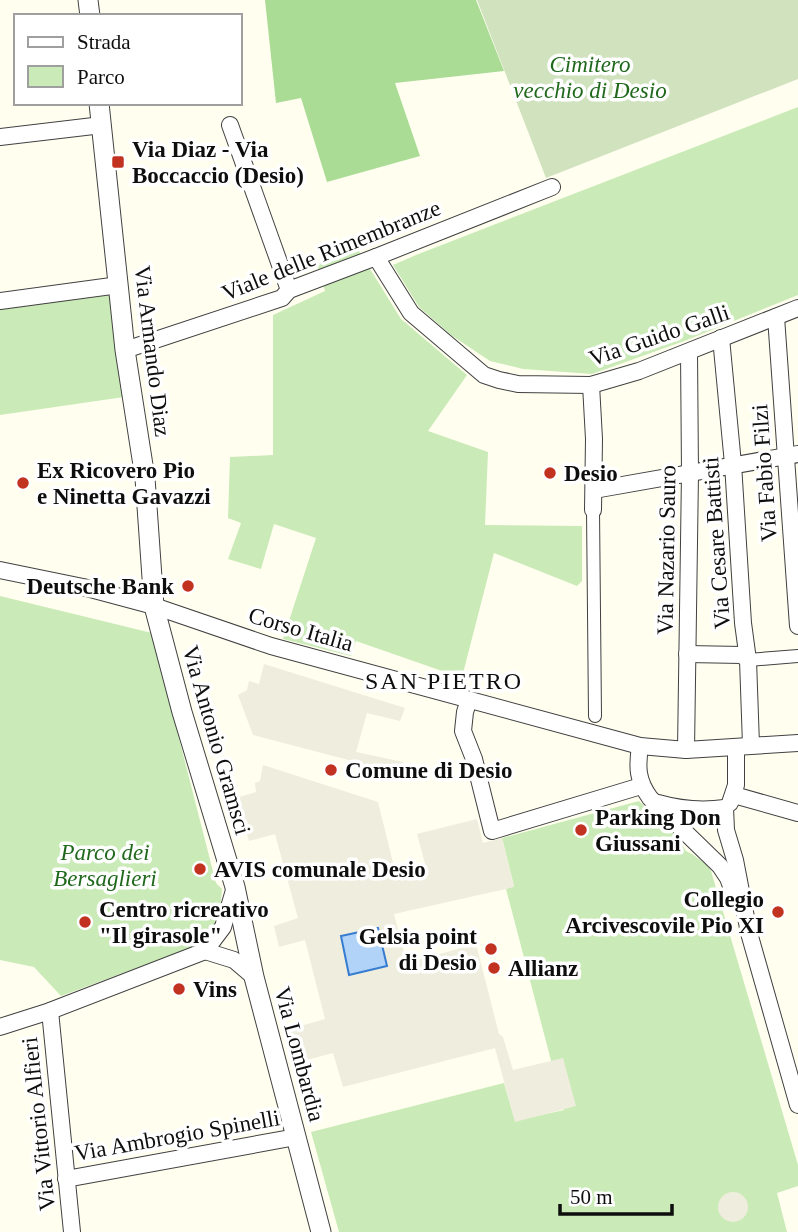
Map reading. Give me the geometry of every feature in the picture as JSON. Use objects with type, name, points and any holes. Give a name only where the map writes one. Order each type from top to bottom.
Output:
[{"type":"street","name":"Via Armando Diaz","points":[[99,105],[125,350],[145,478],[154,606]]},
{"type":"street","points":[[0,137],[102,125]]},
{"type":"street","points":[[230,125],[289,290]]},
{"type":"street","name":"Viale delle Rimembranze","points":[[125,350],[282,298],[289,290],[552,187]]},
{"type":"street","name":"Via Guido Galli","points":[[376,257],[411,313],[484,375],[518,384],[591,385],[608,381],[798,308]]},
{"type":"street","points":[[0,300],[119,285]]},
{"type":"street","name":"Via Fabio Filzi","points":[[776,317],[792,454],[798,626]]},
{"type":"street","name":"Via Cesare Battisti","points":[[721,338],[748,660],[744,746],[736,785],[729,802],[726,830],[736,860],[750,933]]},
{"type":"street","name":"Via Nazario Sauro","points":[[686,750],[689,352]]},
{"type":"street","points":[[591,385],[594,439],[595,716]]},
{"type":"street","points":[[594,490],[792,454]]},
{"type":"street","name":"Corso Italia","points":[[0,570],[83,587],[154,606],[271,646],[640,746],[686,750],[798,743]]},
{"type":"street","name":"Via Antonio Gramsci","points":[[154,606],[182,712],[235,887]]},
{"type":"street","points":[[687,654],[742,655],[748,660],[798,656]]},
{"type":"street","points":[[469,700],[463,731],[474,759],[492,831],[641,786]]},
{"type":"street","points":[[640,746],[638,773],[641,786],[720,866],[728,878],[750,933],[798,1105]]},
{"type":"street","points":[[656,802],[674,807],[716,809],[729,802],[798,813]]},
{"type":"street","points":[[0,1027],[50,1011],[205,951],[223,927],[235,887]]},
{"type":"street","name":"Via Lombardia","points":[[235,887],[254,977],[321,1232]]},
{"type":"street","points":[[205,951],[234,960],[254,977]]},
{"type":"street","name":"Via Vittorio Alfieri","points":[[50,1011],[72,1232]]},
{"type":"street","name":"Via Ambrogio Spinelli","points":[[66,1179],[296,1137]]},
{"type":"green space","points":[[265,0],[476,0],[504,71],[395,83],[420,156],[327,182],[301,98],[276,103]]},
{"type":"green space","name":"Cimitero vecchio di Desio","points":[[477,0],[798,0],[798,79],[546,178]]},
{"type":"green space","points":[[798,107],[798,295],[687,340],[592,374],[523,369],[490,361],[451,335],[419,307],[393,265],[416,255]]},
{"type":"green space","points":[[357,248],[401,319],[467,375],[428,431],[488,452],[485,525],[582,526],[582,581],[577,586],[494,553],[461,681],[445,672],[356,641],[351,656],[283,639],[316,538],[274,524],[261,569],[228,559],[241,523],[228,518],[230,457],[273,455],[273,315],[325,291],[317,264]]},
{"type":"green space","points":[[111,292],[124,397],[0,415],[0,306]]},
{"type":"green space","name":"Parco dei Bersaglieri","points":[[0,596],[152,633],[216,883],[222,889],[215,922],[207,935],[193,947],[61,996],[34,967],[0,960]]},
{"type":"green space","points":[[639,801],[678,838],[686,851],[707,865],[711,871],[798,1165],[798,1186],[777,1193],[787,1232],[339,1232],[311,1132],[504,1083],[515,1121],[564,1110],[506,889],[514,886],[502,838]]},
{"type":"shaded area","points":[[264,664],[405,708],[400,721],[367,713],[356,752],[403,762],[402,774],[253,735],[238,695],[247,690],[249,681],[259,684]]},
{"type":"shaded area","points":[[263,765],[378,802],[397,879],[427,871],[417,834],[477,819],[483,843],[502,838],[514,887],[394,914],[407,963],[476,944],[499,1034],[503,1037],[513,1070],[563,1058],[576,1106],[515,1122],[495,1048],[343,1087],[333,1053],[299,1062],[290,1029],[325,1019],[305,940],[279,947],[274,926],[298,918],[275,834],[249,841],[236,798],[256,792],[255,783],[260,781]]},
{"type":"shaded area","points":[[733,1192],[744,1196],[748,1207],[744,1218],[733,1222],[722,1218],[718,1207],[722,1196]]},
{"type":"water","points":[[378,928],[387,966],[349,975],[341,936]]},
{"type":"place","name":"Via Diaz - Via Boccaccio (Desio)","points":[[118,162]]},
{"type":"place","name":"Desio","points":[[550,473]]},
{"type":"place","name":"Ex Ricovero Pio e Ninetta Gavazzi","points":[[23,483]]},
{"type":"place","name":"Deutsche Bank","points":[[188,586]]},
{"type":"place","name":"Comune di Desio","points":[[331,770]]},
{"type":"place","name":"Parking Don Giussani","points":[[581,830]]},
{"type":"place","name":"AVIS comunale Desio","points":[[200,869]]},
{"type":"place","name":"Collegio Arcivescovile Pio XI","points":[[778,912]]},
{"type":"place","name":"Centro ricreativo \"Il girasole\"","points":[[85,922]]},
{"type":"place","name":"Gelsia point di Desio","points":[[491,949]]},
{"type":"place","name":"Allianz","points":[[494,968]]},
{"type":"place","name":"Vins","points":[[179,989]]},
{"type":"district","name":"SAN PIETRO","points":[[444,681]]}]
